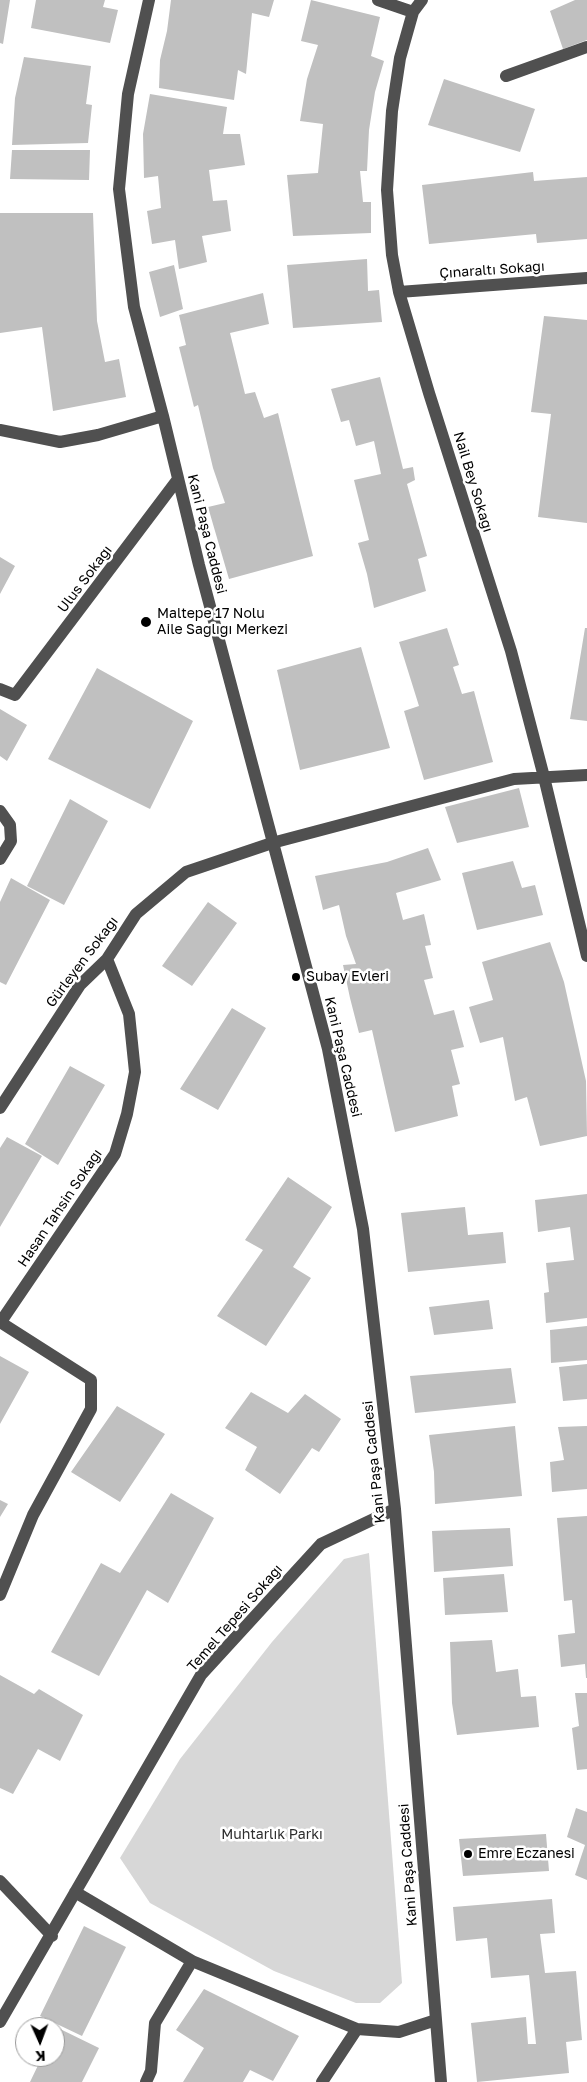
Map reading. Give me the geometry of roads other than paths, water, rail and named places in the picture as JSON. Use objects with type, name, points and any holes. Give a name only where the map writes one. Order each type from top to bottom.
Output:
[{"type":"street","name":"Kani Paşa Caddesi","points":[[149,0],[128,94],[119,190],[134,307],[164,416],[178,479],[272,843],[328,1049],[361,1219],[396,1509],[441,2082]]},
{"type":"street","points":[[378,0],[413,12]]},
{"type":"street","name":"Nail Bey Sokağı","points":[[422,0],[413,12],[400,58],[392,111],[387,190],[392,255],[400,292],[472,530],[511,651],[544,777],[587,956]]},
{"type":"street","points":[[506,76],[587,48]]},
{"type":"street","name":"Çınaraltı Sokağı","points":[[400,292],[587,278]]},
{"type":"street","points":[[0,430],[60,442],[98,435],[164,416]]},
{"type":"street","name":"Ulus Sokağı","points":[[0,689],[15,695],[178,479]]},
{"type":"street","points":[[272,843],[514,780],[587,776]]},
{"type":"street","points":[[0,811],[10,825],[11,841],[0,859]]},
{"type":"street","name":"Gürleyen Sokağı","points":[[0,1108],[80,984],[107,958],[136,914],[186,872],[272,843]]},
{"type":"street","name":"Hasan Tahsin Sokağı","points":[[0,1322],[115,1154],[127,1114],[135,1072],[129,1014],[107,958]]},
{"type":"street","points":[[0,1322],[91,1380],[91,1410],[33,1515],[0,1595]]},
{"type":"street","name":"Temel Tepesi Sokağı","points":[[0,2022],[52,1936],[201,1675],[321,1544],[396,1509]]},
{"type":"street","points":[[0,1881],[52,1936]]},
{"type":"street","points":[[76,1892],[192,1961],[286,2001],[357,2028],[399,2032],[436,2020]]},
{"type":"street","points":[[146,2082],[150,2071],[155,2023],[192,1961]]},
{"type":"street","points":[[322,2082],[357,2028]]},
{"type":"place","name":"Maltepe 17 Nolu Aile Sağlığı Merkezi","points":[[146,622]]},
{"type":"place","name":"Subay Evleri","points":[[296,977]]},
{"type":"place","name":"Emre Eczanesi","points":[[468,1854]]},
{"type":"park label","name":"Muhtarlık Parkı","points":[[272,1835]]}]
